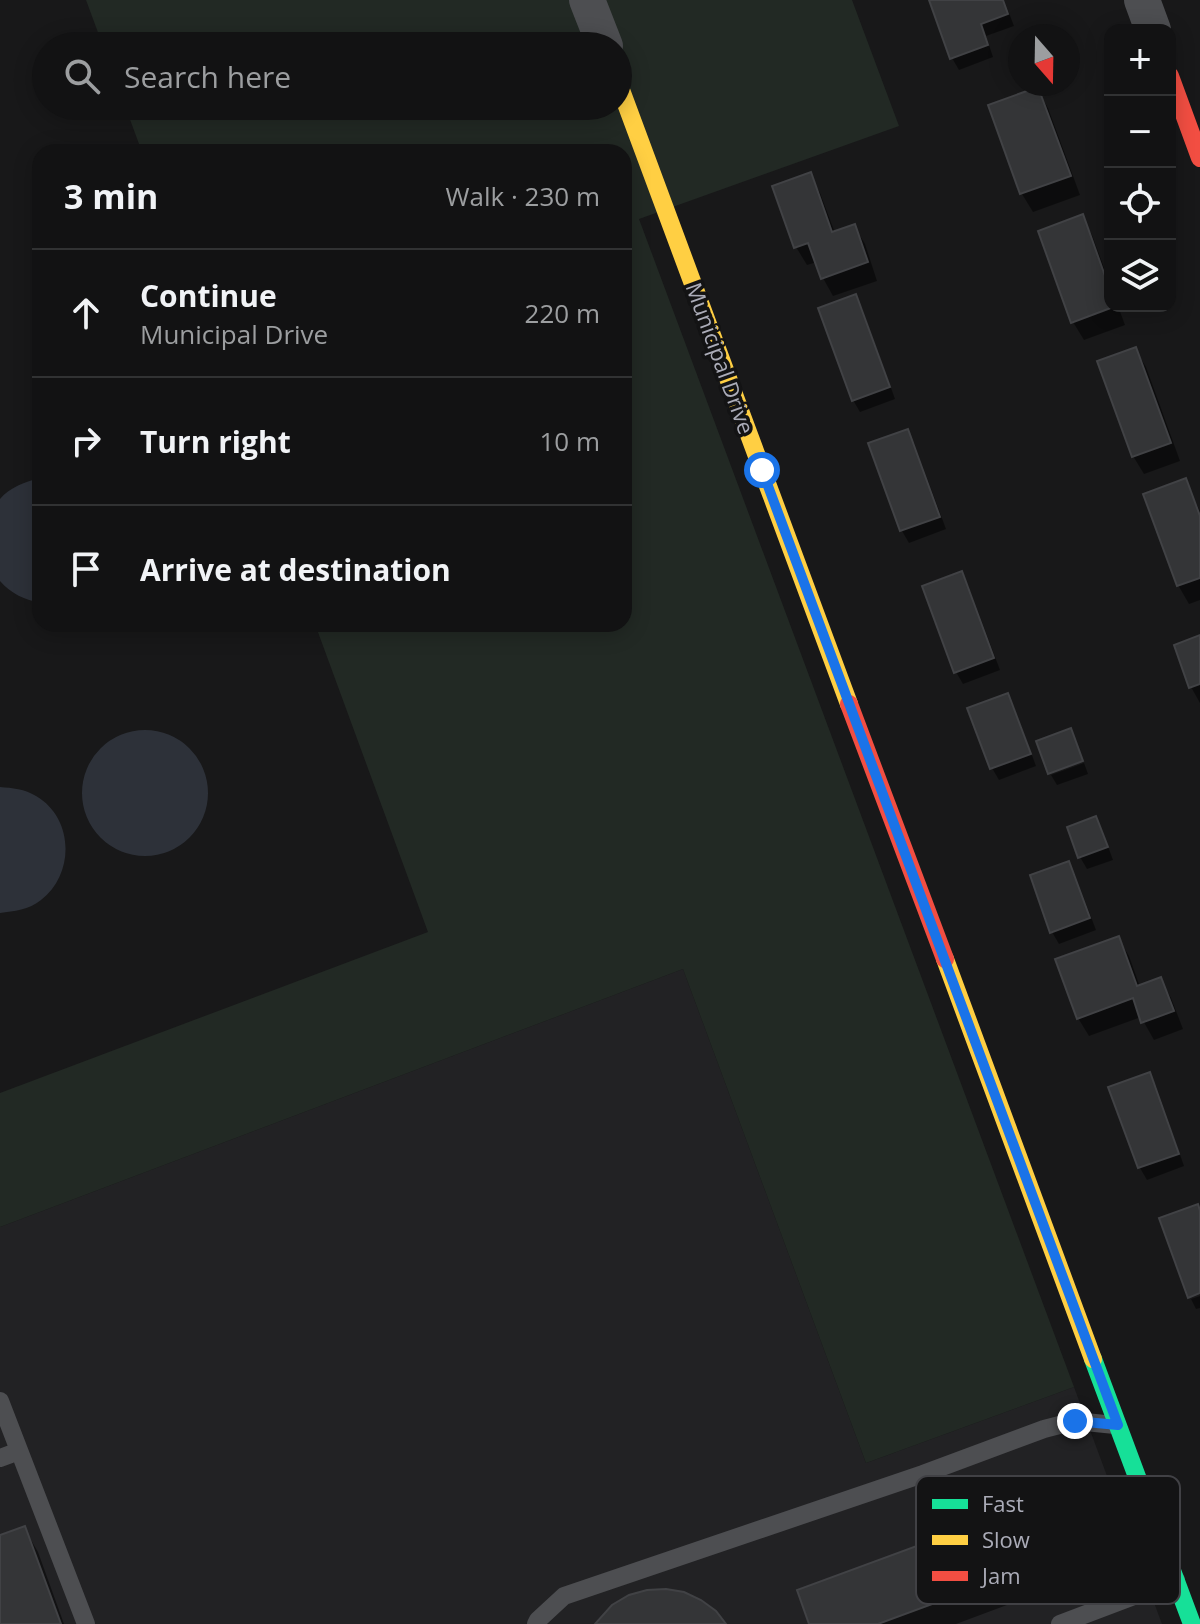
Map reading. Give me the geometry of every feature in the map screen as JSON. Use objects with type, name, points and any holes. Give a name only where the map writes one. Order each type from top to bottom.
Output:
[{"type":"street","points":[[587,0],[600,32]]},
{"type":"street","points":[[1142,0],[1151,24]]},
{"type":"street","points":[[1176,92],[1200,158]]},
{"type":"street","name":"Municipal Drive","points":[[632,120],[1137,1476]]},
{"type":"street","name":"Municipal Drive","points":[[1180,1591],[1192,1624]]},
{"type":"lane","points":[[0,1401],[86,1624]]},
{"type":"lane","points":[[917,1476],[1044,1429],[1075,1421],[1118,1425]]},
{"type":"lane","points":[[0,1458],[19,1451]]},
{"type":"lane","points":[[536,1624],[564,1596],[916,1476]]},
{"type":"lane","points":[[1060,1624],[1113,1604]]},
{"type":"shaded area","points":[[86,0],[852,0],[899,126],[639,219],[1074,1387],[866,1463],[683,969],[0,1227],[0,1093],[428,932],[318,632],[632,632],[632,144],[139,144],[130,120],[632,120],[632,32],[98,32]]},
{"type":"shaded area","points":[[32,480],[32,601],[18,595],[0,581],[0,499]]},
{"type":"shaded area","points":[[145,730],[169,735],[190,748],[203,769],[208,793],[203,817],[190,838],[169,851],[145,856],[121,851],[100,838],[87,817],[82,793],[87,769],[100,748],[121,735]]},
{"type":"shaded area","points":[[0,787],[27,792],[49,806],[58,818],[66,846],[60,876],[52,889],[32,906],[0,913]]},
{"type":"shaded area","points":[[683,969],[866,1463],[1074,1387],[1107,1476],[916,1476],[916,1604],[1155,1604],[1162,1624],[0,1624],[0,1227]]},
{"type":"building","points":[[929,0],[1003,0],[1008,14],[981,24],[988,45],[950,59]]},
{"type":"building","points":[[1013,96],[1041,96],[1071,176],[1020,194],[988,105]]},
{"type":"building","points":[[811,172],[832,232],[855,224],[868,262],[821,279],[808,243],[794,248],[772,186]]},
{"type":"building","points":[[1083,214],[1104,273],[1104,311],[1071,323],[1038,231]]},
{"type":"building","points":[[856,294],[890,387],[852,401],[818,308]]},
{"type":"building","points":[[1136,347],[1171,443],[1132,457],[1097,361]]},
{"type":"building","points":[[908,429],[940,517],[900,531],[868,443]]},
{"type":"building","points":[[1186,478],[1200,516],[1200,578],[1177,586],[1143,494]]},
{"type":"building","points":[[962,571],[994,658],[954,673],[922,586]]},
{"type":"building","points":[[1200,635],[1200,684],[1189,688],[1174,645]]},
{"type":"building","points":[[1008,693],[1031,754],[990,769],[967,708]]},
{"type":"building","points":[[1071,728],[1083,761],[1048,774],[1036,741]]},
{"type":"building","points":[[1096,816],[1108,847],[1078,858],[1067,827]]},
{"type":"building","points":[[1069,861],[1090,918],[1050,933],[1030,875]]},
{"type":"building","points":[[1119,936],[1137,986],[1161,977],[1174,1011],[1141,1023],[1133,998],[1077,1019],[1055,959]]},
{"type":"building","points":[[1150,1072],[1179,1154],[1138,1168],[1108,1087]]},
{"type":"building","points":[[1198,1204],[1200,1293],[1188,1298],[1159,1218]]},
{"type":"building","points":[[25,1526],[61,1624],[0,1624],[0,1535]]},
{"type":"building","points":[[916,1546],[916,1604],[932,1604],[878,1624],[809,1624],[797,1590]]},
{"type":"building","points":[[666,1589],[684,1592],[701,1600],[716,1611],[726,1624],[595,1624],[612,1605],[629,1595]]},
{"type":"traffic: fast","points":[[1093,1359],[1137,1476]]},
{"type":"traffic: fast","points":[[1180,1592],[1192,1624]]},
{"type":"traffic: slow","points":[[632,120],[849,704]]},
{"type":"traffic: slow","points":[[945,959],[1093,1359]]},
{"type":"traffic: jam","points":[[1176,92],[1200,158]]},
{"type":"traffic: jam","points":[[849,704],[945,959]]},
{"type":"route","points":[[762,470],[1118,1425],[1075,1421]]}]
